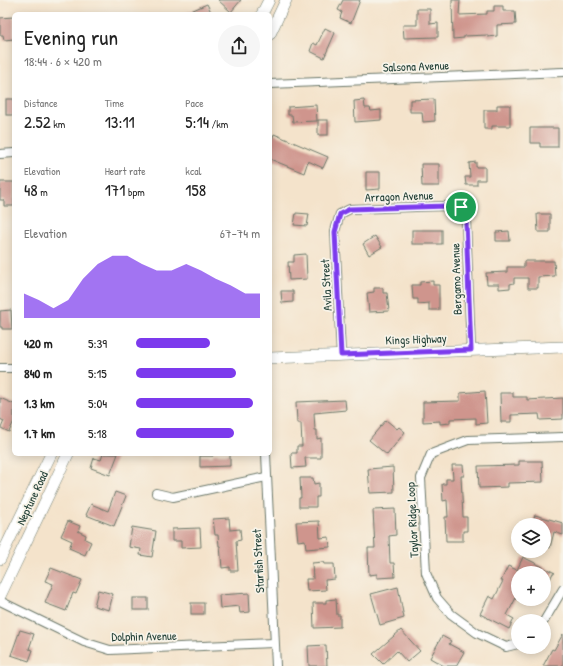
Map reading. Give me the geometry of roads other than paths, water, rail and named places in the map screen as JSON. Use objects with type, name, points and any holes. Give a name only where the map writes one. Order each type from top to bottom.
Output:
[{"type":"main road","points":[[263,12],[269,0]]},
{"type":"main road","points":[[272,30],[286,0]]},
{"type":"main road","name":"Kings Highway","points":[[272,358],[563,347]]},
{"type":"main road","name":"Neptune Road","points":[[0,559],[50,456]]},
{"type":"main road","name":"Neptune Road","points":[[0,596],[67,456]]},
{"type":"street","name":"Salsona Avenue","points":[[272,84],[563,72]]},
{"type":"street","points":[[0,154],[12,153]]},
{"type":"street","name":"Arragon Avenue","points":[[340,214],[350,209],[448,206],[461,207]]},
{"type":"street","name":"Bergamo Avenue","points":[[461,207],[466,221],[471,350]]},
{"type":"street","name":"Avila Street","points":[[340,214],[335,232],[341,355]]},
{"type":"street","points":[[0,368],[12,368]]},
{"type":"street","name":"Taylor Ridge Loop","points":[[511,646],[506,647],[477,633],[451,614],[437,598],[426,573],[421,478],[431,454],[468,440],[563,437]]},
{"type":"street","name":"Starfish Street","points":[[266,456],[276,666]]},
{"type":"street","points":[[156,493],[174,497],[266,477]]},
{"type":"street","points":[[548,614],[563,590]]},
{"type":"street","name":"Dolphin Avenue","points":[[0,601],[84,642],[110,650],[274,643]]}]
